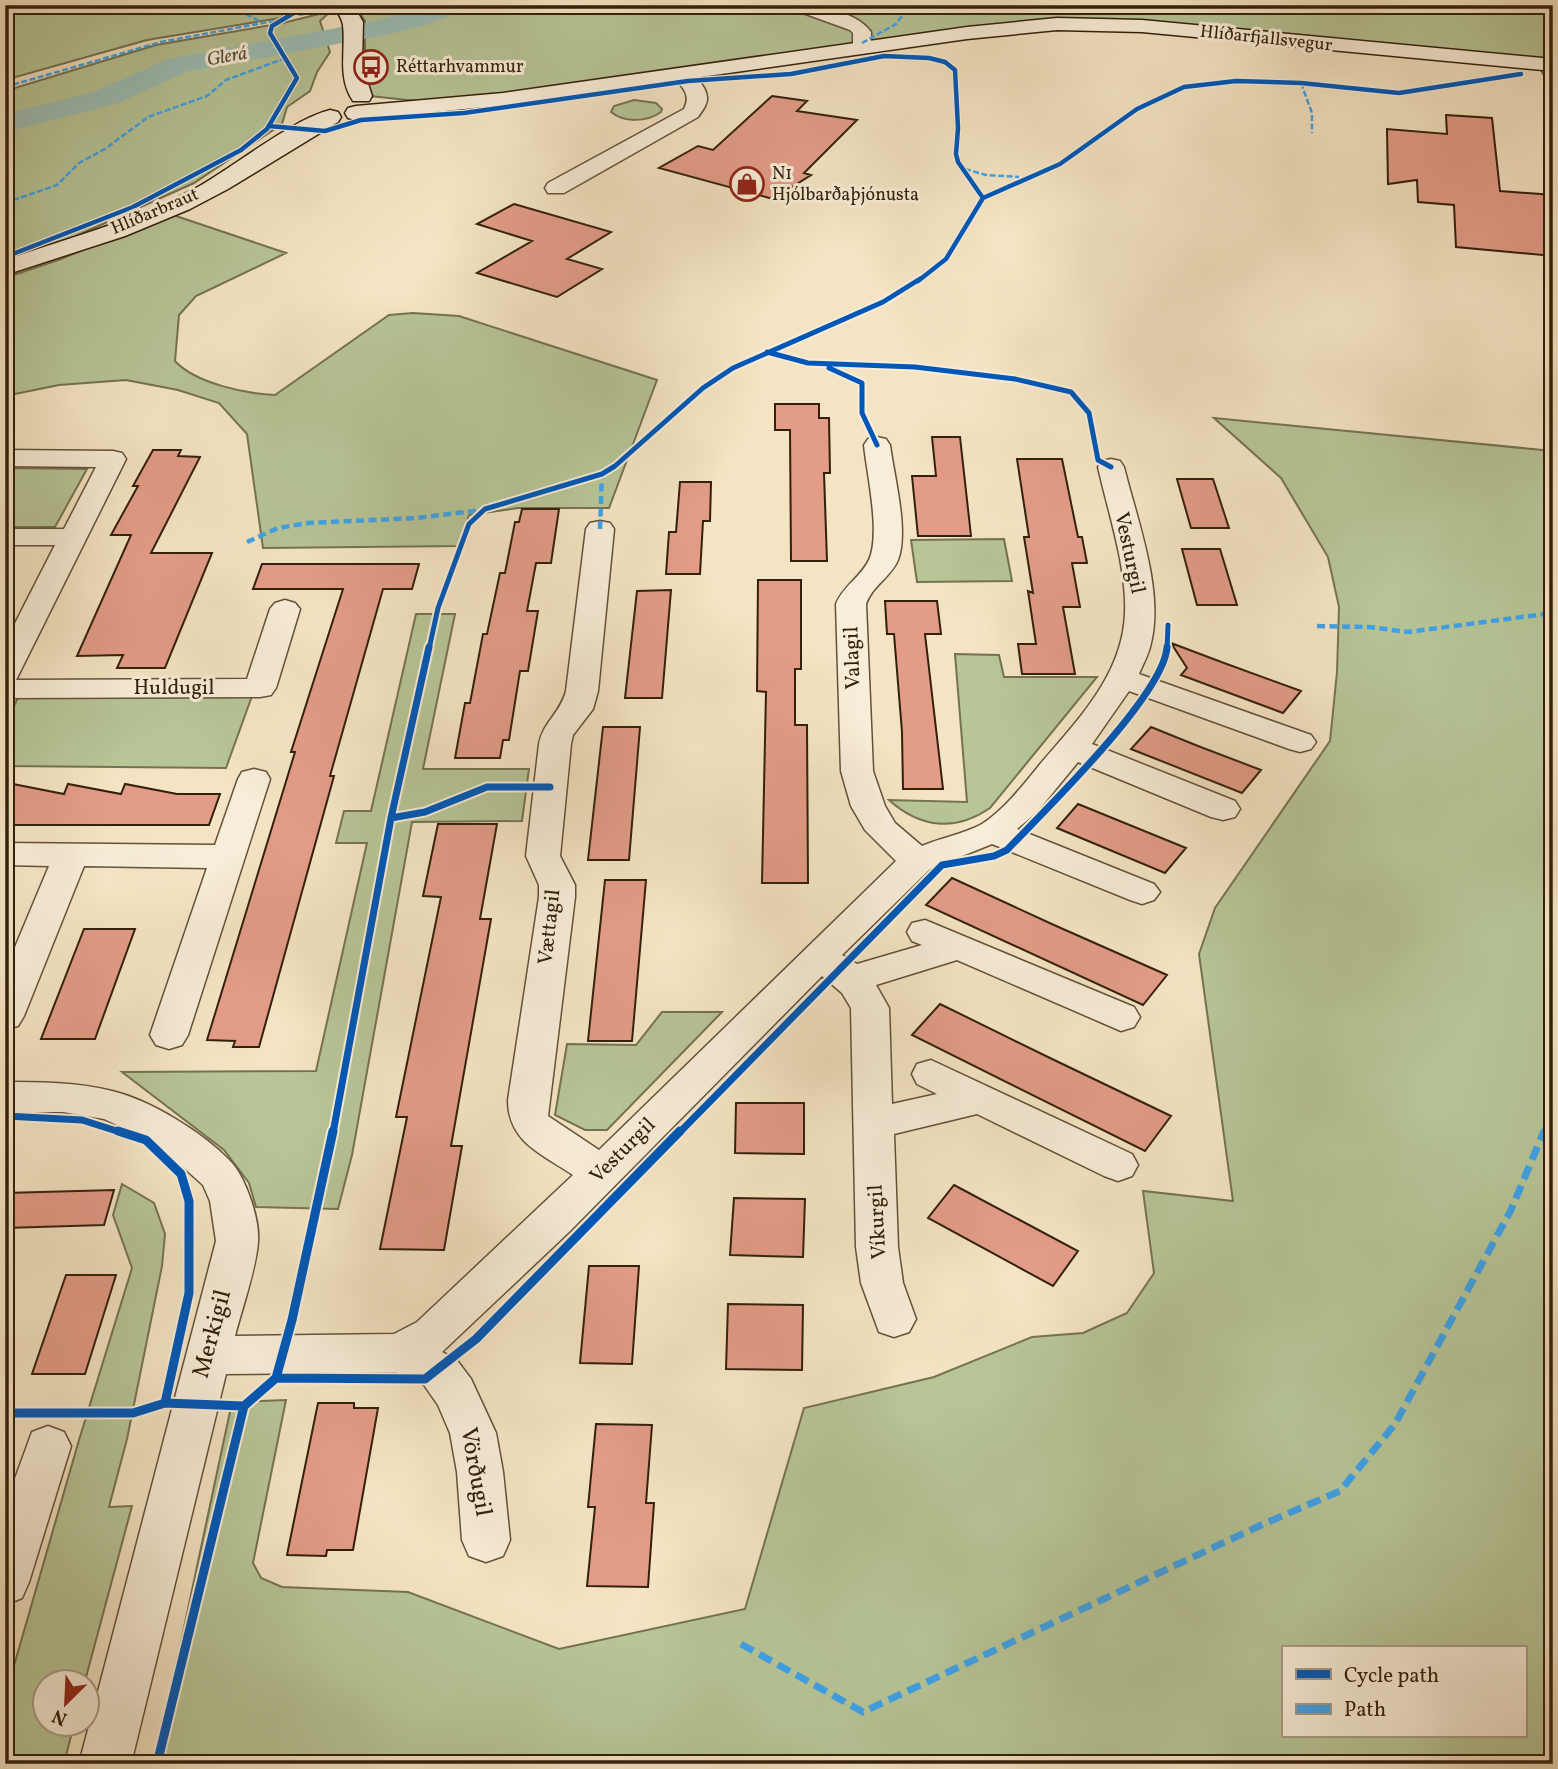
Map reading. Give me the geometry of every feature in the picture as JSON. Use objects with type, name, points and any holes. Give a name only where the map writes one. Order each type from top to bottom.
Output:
[{"type":"main road","points":[[348,14],[361,103]]},
{"type":"main road","name":"Hlíðarfjallsvegur","points":[[361,103],[439,105],[1018,26],[1096,23],[1553,65]]},
{"type":"main road","points":[[353,56],[335,89],[361,103]]},
{"type":"main road","name":"Hlíðarbraut","points":[[5,268],[120,229],[184,203],[295,134],[316,112],[361,103]]},
{"type":"street","points":[[798,5],[856,26],[862,32],[862,47]]},
{"type":"street","points":[[556,188],[691,113],[699,100],[699,94],[681,74]]},
{"type":"street","name":"Valagil","points":[[877,445],[887,540],[883,560],[854,592],[851,604],[857,771],[867,806],[882,830],[918,861]]},
{"type":"street","points":[[5,458],[113,459],[5,673]]},
{"type":"street","name":"Vesturgil","points":[[208,1355],[400,1353],[433,1335],[458,1314],[817,957],[918,861],[993,832],[1026,804],[1073,748],[1122,678],[1136,645],[1140,613],[1137,579],[1111,467]]},
{"type":"street","name":"Vættagil","points":[[600,529],[583,691],[577,709],[557,733],[555,744],[543,856],[557,885],[527,1100],[528,1118],[537,1130],[601,1173]]},
{"type":"street","points":[[5,537],[74,537]]},
{"type":"street","name":"Huldugil","points":[[5,689],[260,688],[285,609]]},
{"type":"street","points":[[1122,678],[1300,742]]},
{"type":"street","points":[[1073,748],[1223,808]]},
{"type":"street","points":[[169,1035],[254,779]]},
{"type":"street","points":[[993,832],[1142,892]]},
{"type":"street","points":[[5,854],[228,857]]},
{"type":"street","points":[[5,1016],[71,855]]},
{"type":"street","points":[[925,932],[1121,1017]]},
{"type":"street","points":[[852,979],[959,947]]},
{"type":"street","name":"Víkurgil","points":[[817,957],[863,989],[870,1008],[877,1247],[882,1283],[894,1319]]},
{"type":"street","points":[[931,1074],[1118,1166]]},
{"type":"street","name":"Merkigil","points":[[5,1097],[63,1097],[111,1105],[174,1139],[218,1175],[231,1201],[237,1241],[105,1764]]},
{"type":"street","points":[[874,1124],[980,1098]]},
{"type":"street","name":"Vörðugil","points":[[400,1353],[440,1372],[455,1393],[473,1433],[480,1472],[486,1540]]},
{"type":"street","points":[[5,1582],[48,1446]]},
{"type":"green space","points":[[5,5],[299,5],[280,18],[147,40],[5,80]]},
{"type":"green space","points":[[355,5],[1553,5],[1553,82],[1547,81],[1536,61],[1089,20],[436,103],[370,96],[365,85],[365,21]]},
{"type":"green space","points":[[331,11],[320,21],[330,52],[317,72],[310,91],[287,107],[282,124],[194,183],[74,237],[5,258],[5,91],[156,45],[283,23]]},
{"type":"green space","points":[[634,100],[656,103],[662,109],[661,112],[636,120],[622,118],[611,112],[614,106]]},
{"type":"green space","points":[[170,214],[286,253],[196,296],[179,315],[175,361],[195,375],[222,386],[275,395],[389,315],[413,313],[459,316],[657,380],[609,508],[518,508],[469,515],[460,546],[263,548],[247,434],[219,403],[178,390],[126,380],[59,385],[5,396],[5,278],[61,259]]},
{"type":"green space","points":[[1214,418],[1553,451],[1553,1764],[155,1764],[232,1402],[286,1400],[253,1563],[261,1578],[282,1587],[408,1592],[559,1649],[745,1609],[804,1408],[934,1377],[1032,1337],[1083,1333],[1127,1313],[1154,1273],[1143,1191],[1233,1201],[1199,954],[1215,908],[1330,741],[1337,672],[1339,607],[1328,557],[1281,478]]},
{"type":"green space","points":[[5,468],[87,469],[55,527],[5,527]]},
{"type":"green space","points":[[1004,539],[1012,581],[917,582],[911,540]]},
{"type":"green space","points":[[416,614],[455,614],[423,769],[529,769],[522,821],[412,822],[352,1155],[338,1209],[256,1207],[249,1183],[224,1150],[122,1072],[316,1071],[367,843],[336,843],[344,811],[371,811]]},
{"type":"green space","points":[[955,654],[999,655],[1004,677],[1097,677],[990,808],[964,821],[938,824],[913,816],[889,800],[967,802]]},
{"type":"green space","points":[[20,694],[252,696],[226,768],[5,766],[5,723]]},
{"type":"green space","points":[[662,1012],[722,1012],[607,1130],[585,1130],[555,1115],[567,1044],[636,1045]]},
{"type":"green space","points":[[122,1184],[154,1203],[165,1234],[162,1266],[127,1439],[109,1507],[132,1506],[88,1668],[32,1668],[32,1738],[70,1738],[64,1764],[5,1764],[5,1697],[132,1268],[113,1215]]},
{"type":"building","points":[[772,96],[807,101],[797,111],[857,120],[804,173],[811,175],[773,199],[659,168],[698,146],[713,150]]},
{"type":"building","points":[[1446,115],[1492,118],[1500,191],[1553,195],[1553,256],[1456,247],[1454,205],[1418,202],[1417,180],[1388,184],[1387,129],[1447,134]]},
{"type":"building","points":[[514,204],[611,232],[567,259],[602,269],[557,297],[477,273],[532,241],[477,224]]},
{"type":"building","points":[[775,404],[819,404],[819,418],[829,418],[830,473],[824,473],[827,561],[791,561],[790,430],[775,430]]},
{"type":"building","points":[[932,437],[960,437],[971,536],[918,536],[912,476],[936,476]]},
{"type":"building","points":[[153,450],[181,450],[178,456],[200,457],[151,553],[212,553],[165,668],[117,668],[123,655],[77,656],[131,535],[111,535],[138,486],[133,486]]},
{"type":"building","points":[[1017,459],[1062,459],[1078,537],[1082,537],[1087,563],[1072,563],[1080,607],[1063,607],[1075,674],[1022,674],[1018,644],[1036,644],[1028,591],[1033,593],[1024,537],[1029,537]]},
{"type":"building","points":[[1177,479],[1213,479],[1229,528],[1191,528]]},
{"type":"building","points":[[680,482],[711,482],[710,521],[703,521],[700,574],[666,574],[669,532],[676,532]]},
{"type":"building","points":[[522,509],[559,509],[551,563],[536,563],[527,611],[538,611],[528,671],[520,671],[509,740],[503,740],[500,758],[455,758],[465,703],[470,703],[483,634],[487,634],[500,573],[505,573],[515,522],[519,522]]},
{"type":"building","points":[[1182,549],[1220,549],[1237,605],[1197,605]]},
{"type":"building","points":[[262,564],[419,564],[412,589],[383,589],[330,776],[334,776],[259,1047],[233,1047],[235,1041],[207,1040],[295,752],[291,752],[343,589],[253,589]]},
{"type":"building","points":[[758,580],[801,580],[801,669],[795,669],[795,725],[807,725],[808,883],[762,883],[766,692],[757,691]]},
{"type":"building","points":[[671,590],[662,698],[625,698],[637,591]]},
{"type":"building","points":[[885,601],[937,601],[941,634],[925,634],[943,789],[903,789],[902,732],[894,634],[887,634]]},
{"type":"building","points":[[1171,643],[1301,691],[1283,713],[1181,675],[1187,668]]},
{"type":"building","points":[[603,727],[640,727],[629,860],[588,860]]},
{"type":"building","points":[[1151,727],[1261,770],[1242,793],[1131,749]]},
{"type":"building","points":[[13,784],[64,794],[68,784],[121,794],[125,784],[177,794],[220,794],[209,825],[5,825],[5,800]]},
{"type":"building","points":[[1078,804],[1186,848],[1165,873],[1057,828]]},
{"type":"building","points":[[438,824],[497,824],[480,919],[491,919],[451,1146],[462,1146],[444,1250],[380,1249],[407,1117],[396,1117],[441,897],[423,896]]},
{"type":"building","points":[[952,878],[1167,975],[1143,1005],[926,905]]},
{"type":"building","points":[[605,880],[646,880],[632,1041],[588,1041]]},
{"type":"building","points":[[84,929],[135,929],[95,1039],[41,1039]]},
{"type":"building","points":[[940,1004],[1171,1116],[1145,1151],[912,1035]]},
{"type":"building","points":[[736,1103],[804,1103],[804,1154],[735,1153]]},
{"type":"building","points":[[954,1185],[1078,1251],[1053,1286],[928,1218]]},
{"type":"building","points":[[114,1190],[104,1225],[5,1228],[5,1193]]},
{"type":"building","points":[[734,1198],[805,1199],[803,1257],[730,1255]]},
{"type":"building","points":[[589,1266],[639,1266],[632,1364],[580,1363]]},
{"type":"building","points":[[66,1275],[116,1275],[85,1374],[32,1374]]},
{"type":"building","points":[[728,1304],[803,1305],[802,1370],[726,1369]]},
{"type":"building","points":[[318,1403],[354,1403],[354,1408],[378,1408],[353,1550],[327,1550],[326,1556],[287,1555]]},
{"type":"building","points":[[596,1424],[652,1425],[646,1503],[654,1503],[648,1587],[587,1586],[595,1507],[588,1507]]},
{"type":"waterway","name":"Glerá","points":[[5,123],[105,98],[178,65],[380,28],[413,20],[453,5]]},
{"type":"marked path","points":[[196,5],[244,13],[263,23]]},
{"type":"marked path","points":[[862,43],[896,24],[910,5]]},
{"type":"marked path","points":[[299,15],[344,6]]},
{"type":"marked path","points":[[5,87],[161,42],[279,20]]},
{"type":"marked path","points":[[5,203],[57,185],[79,163],[105,149],[148,117],[207,96],[226,80],[286,58]]},
{"type":"marked path","points":[[1301,83],[1312,113],[1312,133]]},
{"type":"marked path","points":[[965,169],[986,175],[1019,177]]},
{"type":"marked path","points":[[600,529],[602,474]]},
{"type":"marked path","points":[[247,542],[278,528],[308,523],[417,518],[481,510]]},
{"type":"marked path","points":[[1317,626],[1369,627],[1408,632],[1553,613]]},
{"type":"marked path","points":[[741,1644],[863,1712],[1259,1526],[1340,1491],[1395,1424],[1511,1210],[1553,1110]]},
{"type":"cycle path","points":[[5,257],[133,207],[220,162],[264,133],[297,78],[270,33],[272,26],[307,5]]},
{"type":"cycle path","points":[[157,1764],[244,1406],[276,1378],[292,1320],[345,1076],[391,818],[438,608],[469,524],[485,509],[602,474],[615,466],[703,388],[733,368],[883,302],[930,273],[946,259],[983,198],[958,162],[956,154],[958,128],[955,70],[945,62],[929,58],[884,56],[791,74],[688,81],[464,113],[361,120],[325,131],[269,126]]},
{"type":"cycle path","points":[[983,198],[1060,164],[1137,109],[1184,87],[1236,81],[1301,83],[1399,93],[1521,74]]},
{"type":"cycle path","points":[[767,352],[808,363],[915,367],[1015,379],[1071,392],[1089,413],[1098,460],[1111,467]]},
{"type":"cycle path","points":[[829,368],[862,383],[862,413],[877,445]]},
{"type":"cycle path","points":[[276,1378],[425,1379],[476,1339],[942,865],[994,856],[1007,850],[1142,702],[1166,657],[1168,625]]},
{"type":"cycle path","points":[[391,818],[425,812],[487,787],[550,787]]},
{"type":"cycle path","points":[[5,1116],[82,1120],[146,1140],[181,1174],[189,1201],[189,1293],[165,1403]]},
{"type":"cycle path","points":[[5,1413],[133,1413],[165,1403],[244,1406]]},
{"type":"place","name":"Réttarhvammur","points":[[371,67]]},
{"type":"place","name":"N1 Hjólbarðaþjónusta","points":[[747,184]]}]
